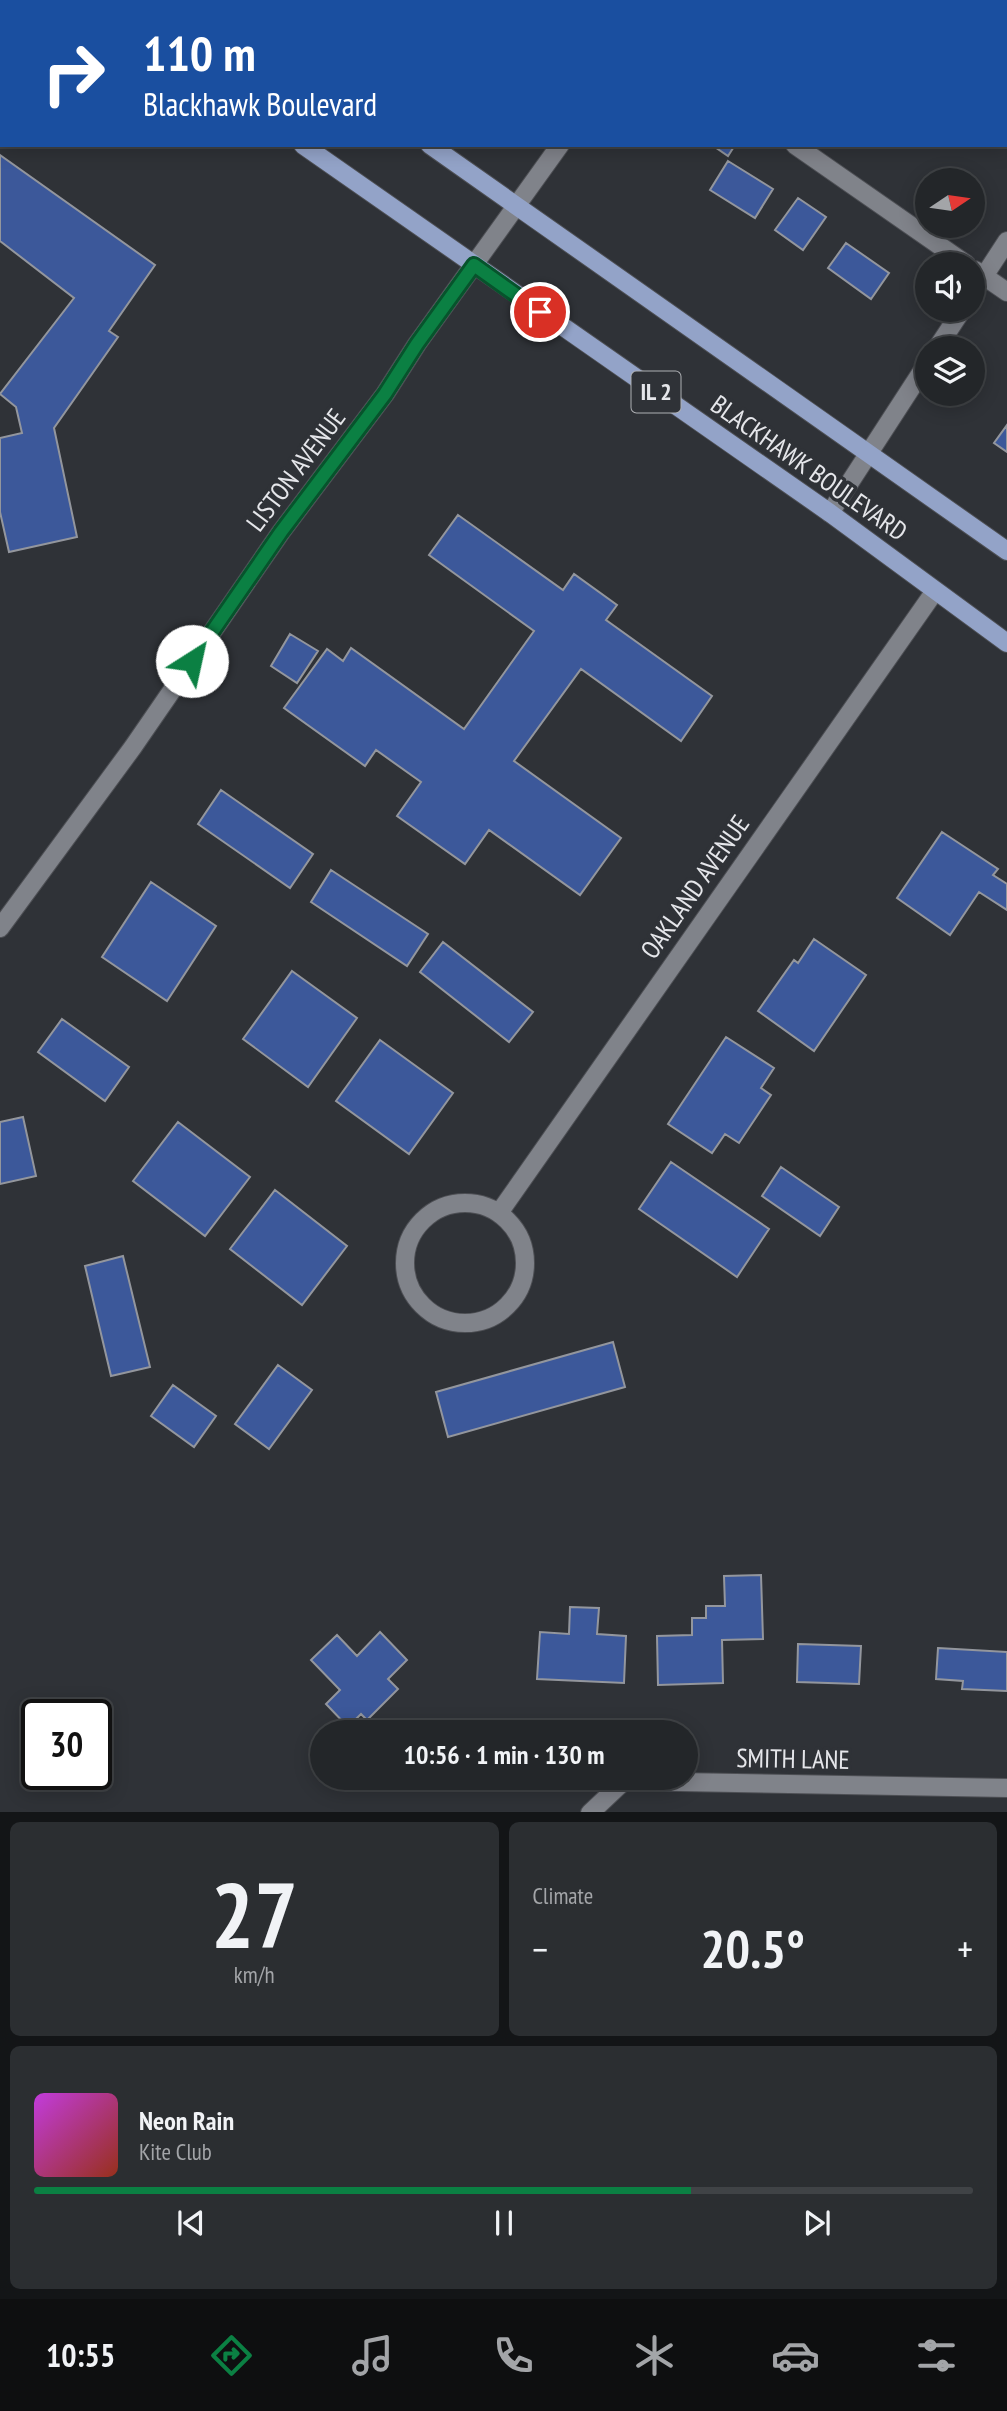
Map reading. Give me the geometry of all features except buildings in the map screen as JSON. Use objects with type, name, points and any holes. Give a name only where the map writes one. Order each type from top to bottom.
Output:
[{"type":"main road","name":"BLACKHAWK BOULEVARD","points":[[306,147],[830,513],[1007,643]]},
{"type":"main road","name":"BLACKHAWK BOULEVARD","points":[[433,147],[1007,551]]},
{"type":"street","name":"LISTON AVENUE","points":[[0,928],[133,747],[281,532],[385,394],[417,344],[559,147]]},
{"type":"street","points":[[816,151],[951,252]]},
{"type":"street","points":[[985,265],[1007,241]]},
{"type":"street","points":[[985,277],[1007,292]]},
{"type":"street","points":[[830,513],[915,382]]},
{"type":"street","name":"OAKLAND AVENUE","points":[[499,1213],[935,591]]},
{"type":"street","points":[[469,1202],[499,1213],[518,1234],[525,1252],[524,1273],[518,1292],[505,1308],[488,1319],[469,1324],[450,1322],[431,1314],[417,1300],[408,1283],[404,1263],[407,1244],[416,1226],[430,1212],[449,1204],[469,1202]]},
{"type":"street","name":"SMITH LANE","points":[[590,1812],[624,1781],[1007,1788]]},
{"type":"route","points":[[192,661],[281,532],[385,394],[474,265],[540,312]]}]
